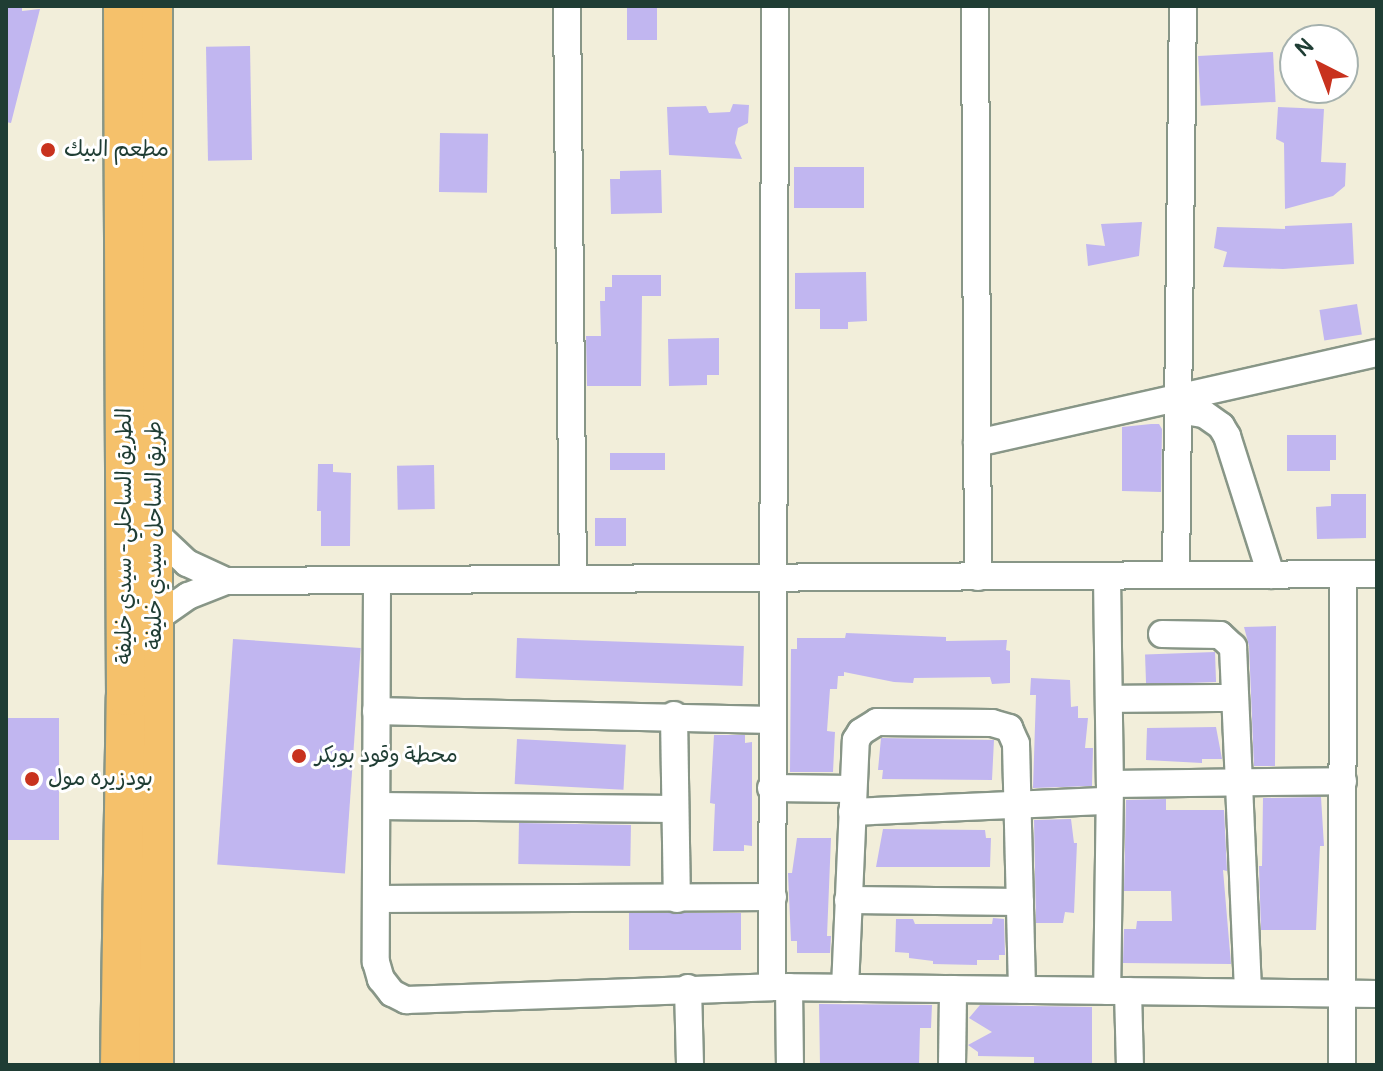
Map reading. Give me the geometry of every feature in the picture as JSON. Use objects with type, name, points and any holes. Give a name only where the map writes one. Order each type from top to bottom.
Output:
[{"type":"highway","name":"الطريق الساحلي- سيدي خليفة","points":[[120,1065],[126,696],[123,6]]},
{"type":"highway","name":"طريق الساحل سيدي خليفة","points":[[153,6],[154,1065]]},
{"type":"street","points":[[567,6],[573,579]]},
{"type":"street","points":[[775,6],[775,580],[771,788],[773,897],[790,1065]]},
{"type":"street","points":[[975,6],[978,577]]},
{"type":"street","points":[[1176,575],[1183,6]]},
{"type":"street","points":[[977,443],[1178,404],[1377,353]]},
{"type":"street","points":[[1178,404],[1204,414],[1221,426],[1227,436],[1271,575]]},
{"type":"street","points":[[155,533],[187,563],[226,581]]},
{"type":"street","points":[[1342,1065],[1343,574]]},
{"type":"street","points":[[155,619],[188,596],[226,581],[1377,574]]},
{"type":"street","points":[[1107,576],[1110,793],[1118,991],[1130,1065]]},
{"type":"street","points":[[377,581],[376,962],[381,979],[392,993],[406,1000],[781,987],[1377,994]]},
{"type":"street","points":[[1162,634],[1226,638],[1233,647],[1248,991]]},
{"type":"street","points":[[1109,699],[1235,698]]},
{"type":"street","points":[[376,711],[674,715],[771,720]]},
{"type":"street","points":[[674,715],[677,899]]},
{"type":"street","points":[[845,988],[856,740],[869,725],[1001,724],[1015,736],[1022,990]]},
{"type":"street","points":[[771,788],[852,800],[1019,805],[1237,782],[1343,781]]},
{"type":"street","points":[[377,806],[675,809]]},
{"type":"street","points":[[376,899],[773,897]]},
{"type":"street","points":[[848,900],[1020,902]]},
{"type":"street","points":[[688,988],[690,1065]]},
{"type":"street","points":[[952,1065],[953,989]]},
{"type":"building","points":[[6,6],[22,6],[22,11],[40,9],[11,123],[6,122]]},
{"type":"building","points":[[627,6],[657,6],[657,40],[627,40]]},
{"type":"building","points":[[250,46],[252,160],[208,161],[206,47]]},
{"type":"building","points":[[1273,52],[1276,102],[1201,106],[1198,56]]},
{"type":"building","points":[[733,104],[749,105],[748,123],[738,128],[735,143],[742,159],[669,155],[667,107],[706,106],[709,113],[730,112]]},
{"type":"building","points":[[1278,107],[1324,109],[1321,162],[1346,163],[1345,186],[1333,196],[1285,209],[1284,143],[1276,139]]},
{"type":"building","points":[[440,133],[488,134],[487,193],[439,192]]},
{"type":"building","points":[[794,167],[864,167],[864,208],[794,208]]},
{"type":"building","points":[[661,170],[662,213],[611,214],[610,179],[620,179],[620,171]]},
{"type":"building","points":[[1142,222],[1139,256],[1088,266],[1086,244],[1105,246],[1101,224]]},
{"type":"building","points":[[1352,223],[1354,264],[1283,269],[1223,267],[1227,252],[1214,248],[1217,227],[1285,229],[1285,226]]},
{"type":"building","points":[[866,272],[867,321],[848,322],[848,329],[820,329],[820,309],[795,309],[795,273]]},
{"type":"building","points":[[612,275],[661,275],[661,296],[642,296],[641,386],[587,386],[586,336],[601,336],[600,301],[605,301],[605,287],[612,287]]},
{"type":"building","points":[[1357,304],[1362,335],[1324,341],[1319,310]]},
{"type":"building","points":[[719,338],[719,375],[707,375],[707,385],[669,386],[668,339]]},
{"type":"building","points":[[1159,424],[1162,429],[1161,492],[1122,491],[1122,427]]},
{"type":"building","points":[[1287,435],[1336,435],[1336,460],[1330,460],[1330,471],[1287,471]]},
{"type":"building","points":[[610,453],[665,453],[665,470],[610,470]]},
{"type":"building","points":[[318,464],[333,464],[333,472],[351,473],[350,546],[321,546],[321,511],[317,511]]},
{"type":"building","points":[[434,465],[435,509],[398,510],[397,466]]},
{"type":"building","points":[[1331,494],[1366,494],[1366,538],[1317,539],[1316,507],[1331,506]]},
{"type":"building","points":[[595,518],[626,518],[626,546],[595,546]]},
{"type":"building","points":[[1276,626],[1275,766],[1254,766],[1249,646],[1244,627]]},
{"type":"building","points":[[846,633],[946,637],[946,641],[1007,640],[1010,683],[992,684],[990,677],[914,678],[913,683],[894,682],[844,672],[844,676],[838,676],[837,689],[830,689],[827,731],[835,732],[833,772],[790,772],[791,649],[797,649],[797,638],[845,638]]},
{"type":"building","points":[[517,638],[744,646],[742,686],[516,678]]},
{"type":"building","name":"محطة وقود بوبكر","points":[[233,639],[361,648],[345,873],[217,864]]},
{"type":"building","points":[[1215,652],[1216,682],[1146,684],[1145,654]]},
{"type":"building","points":[[1031,678],[1070,680],[1071,707],[1078,706],[1078,718],[1088,718],[1085,748],[1093,748],[1092,786],[1033,788],[1036,695],[1030,695]]},
{"type":"building","name":"بودزيره مول","points":[[6,718],[59,718],[59,840],[6,840]]},
{"type":"building","points":[[1216,727],[1222,759],[1202,759],[1202,763],[1146,760],[1147,728]]},
{"type":"building","points":[[714,735],[745,735],[745,743],[752,742],[752,846],[744,845],[744,851],[713,851],[715,804],[710,803]]},
{"type":"building","points":[[881,738],[994,740],[992,780],[882,779],[883,770],[878,770]]},
{"type":"building","points":[[517,739],[626,745],[623,790],[515,784]]},
{"type":"building","points":[[1321,797],[1324,846],[1320,846],[1316,930],[1261,930],[1259,866],[1262,866],[1263,798]]},
{"type":"building","points":[[1166,799],[1166,810],[1224,810],[1227,871],[1223,870],[1231,964],[1123,963],[1124,929],[1136,929],[1137,921],[1172,921],[1171,891],[1124,891],[1126,800]]},
{"type":"building","points":[[1071,819],[1074,843],[1077,843],[1074,913],[1065,912],[1063,923],[1036,923],[1034,820]]},
{"type":"building","points":[[519,823],[631,825],[630,866],[518,864]]},
{"type":"building","points":[[883,829],[985,830],[986,838],[991,838],[990,867],[876,867]]},
{"type":"building","points":[[797,838],[831,838],[827,936],[831,936],[830,953],[797,953],[797,941],[791,941],[788,873],[792,873]]},
{"type":"building","points":[[629,913],[741,913],[741,950],[629,950]]},
{"type":"building","points":[[993,918],[1004,919],[1005,955],[999,955],[999,960],[977,960],[977,965],[933,964],[933,961],[909,958],[909,953],[895,952],[896,919],[913,919],[915,924],[992,924]]},
{"type":"building","points":[[819,1004],[932,1005],[931,1028],[920,1028],[919,1065],[820,1065]]},
{"type":"building","points":[[980,1005],[1092,1007],[1092,1065],[1034,1065],[1034,1057],[978,1056],[978,1052],[968,1045],[992,1032],[969,1018]]},
{"type":"place","name":"مطعم البيك","points":[[48,150]]},
{"type":"place","name":"محطة وقود بوبكر","points":[[299,756]]},
{"type":"place","name":"بودزيره مول","points":[[32,779]]}]
